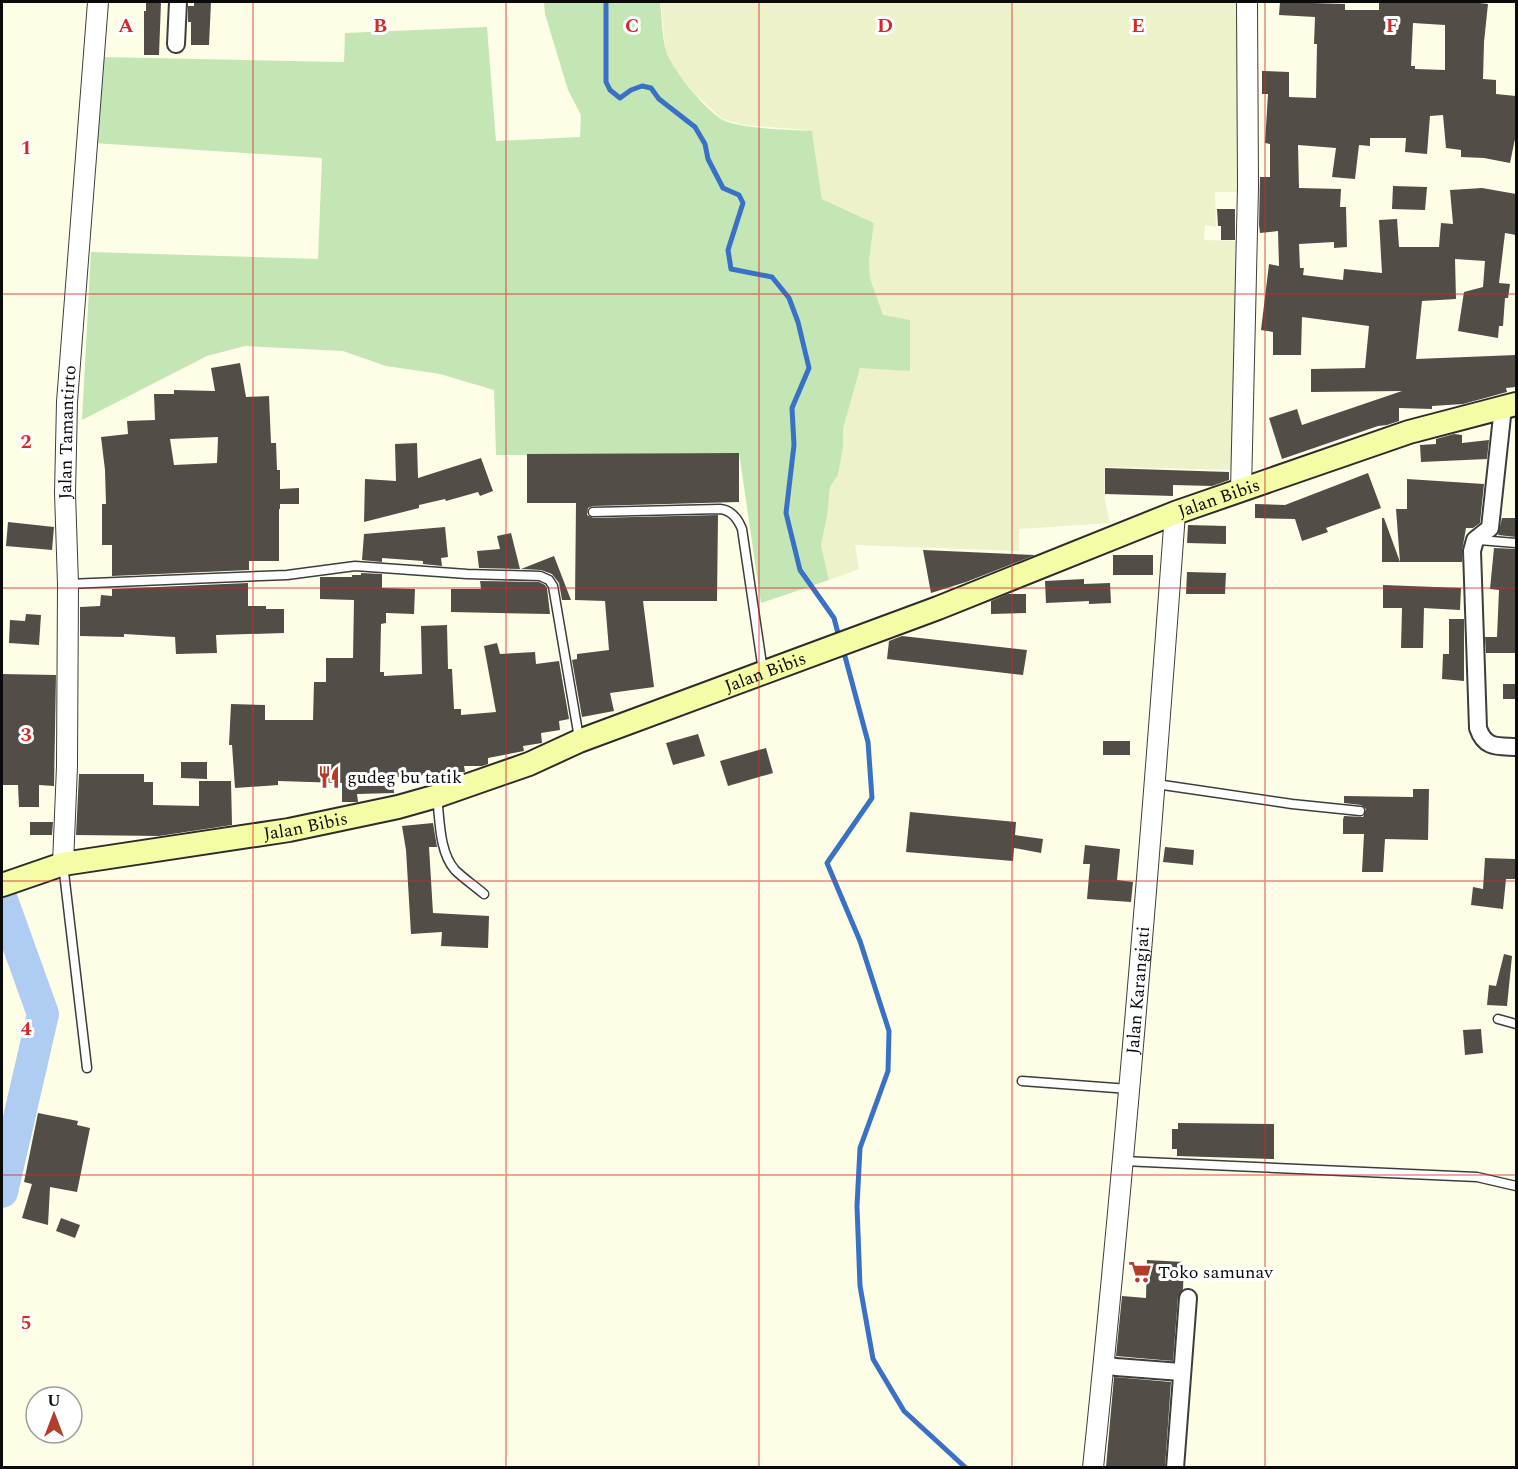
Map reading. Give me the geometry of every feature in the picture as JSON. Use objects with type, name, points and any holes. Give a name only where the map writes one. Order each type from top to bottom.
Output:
[{"type":"main road","name":"Jalan Bibis","points":[[2,885],[63,864],[289,830],[399,807],[437,796],[529,764],[579,741],[938,608],[1175,513],[1409,432],[1510,406]]},
{"type":"street","name":"Jalan Tamantirto","points":[[63,864],[68,766],[66,648],[68,584],[65,493],[67,402],[98,2]]},
{"type":"street","points":[[176,44],[178,2]]},
{"type":"street","points":[[1241,490],[1248,187],[1247,2]]},
{"type":"street","points":[[1510,406],[1491,528],[1475,540],[1472,551],[1478,728],[1482,737],[1491,745],[1516,747]]},
{"type":"street","name":"Jalan Karangjati","points":[[1093,1467],[1123,1161],[1175,513]]},
{"type":"street","points":[[1175,1467],[1188,1298]]},
{"type":"street","points":[[1104,1364],[1181,1372]]},
{"type":"lane","points":[[593,512],[720,509],[726,510],[735,517],[742,529],[763,672]]},
{"type":"lane","points":[[1475,540],[1516,543]]},
{"type":"lane","points":[[68,584],[287,575],[355,566],[467,574],[540,576],[549,580],[553,586],[579,741]]},
{"type":"lane","points":[[1155,784],[1292,804],[1360,811]]},
{"type":"lane","points":[[437,796],[447,857],[454,869],[484,894]]},
{"type":"lane","points":[[63,864],[87,1068]]},
{"type":"lane","points":[[1498,1019],[1516,1024]]},
{"type":"lane","points":[[1022,1081],[1129,1089]]},
{"type":"lane","points":[[1123,1161],[1478,1177],[1516,1186]]},
{"type":"green space","points":[[544,2],[660,2],[664,42],[668,55],[688,86],[706,106],[721,119],[739,125],[812,131],[822,199],[874,223],[869,261],[870,278],[883,315],[910,320],[910,371],[860,368],[843,429],[843,448],[838,475],[830,487],[821,545],[829,580],[761,603],[739,453],[496,455],[494,390],[440,374],[386,366],[343,351],[245,346],[207,356],[82,420],[91,252],[318,259],[322,158],[93,143],[101,57],[344,62],[345,33],[487,27],[496,141],[580,137],[581,115],[568,90],[545,14]]},
{"type":"green space","points":[[661,2],[1238,2],[1242,192],[1215,192],[1216,227],[1205,225],[1204,240],[1240,241],[1235,470],[1105,467],[1104,496],[1110,523],[1019,529],[1019,551],[855,545],[859,569],[829,580],[821,545],[830,487],[838,475],[843,448],[843,429],[860,367],[909,371],[883,315],[870,278],[869,261],[874,223],[822,199],[813,135],[806,130],[745,125],[722,119],[693,92],[674,69],[665,49]]},
{"type":"building","points":[[146,2],[161,2],[159,55],[144,55]]},
{"type":"building","points":[[194,2],[211,2],[209,45],[191,45],[188,6],[194,6]]},
{"type":"building","points":[[1280,2],[1345,4],[1345,10],[1379,10],[1379,2],[1488,4],[1483,79],[1496,80],[1496,94],[1516,96],[1516,134],[1510,163],[1484,158],[1461,157],[1461,150],[1446,148],[1443,115],[1430,116],[1427,154],[1405,152],[1406,138],[1370,138],[1370,146],[1359,145],[1355,179],[1332,177],[1336,148],[1298,145],[1299,188],[1341,189],[1340,207],[1346,207],[1347,247],[1334,248],[1334,242],[1299,244],[1300,268],[1304,268],[1303,275],[1343,280],[1344,269],[1382,273],[1379,220],[1397,219],[1399,247],[1439,247],[1441,223],[1453,224],[1450,190],[1482,188],[1516,194],[1516,235],[1505,233],[1499,283],[1510,284],[1508,298],[1505,298],[1503,326],[1499,326],[1498,338],[1458,331],[1464,292],[1483,287],[1485,261],[1455,259],[1456,299],[1422,301],[1416,359],[1516,355],[1516,387],[1506,388],[1507,392],[1463,404],[1432,406],[1432,409],[1399,408],[1399,421],[1282,459],[1269,418],[1297,409],[1302,425],[1402,391],[1311,392],[1311,369],[1365,368],[1369,326],[1302,317],[1301,355],[1273,355],[1273,332],[1261,330],[1269,264],[1279,266],[1278,231],[1260,233],[1259,225],[1260,177],[1270,177],[1270,144],[1265,143],[1268,94],[1262,94],[1262,71],[1289,72],[1289,97],[1316,98],[1315,17],[1279,15]],"holes":[[[1413,23],[1445,25],[1445,70],[1415,69],[1415,66],[1411,66]]]},
{"type":"building","points":[[1393,186],[1427,187],[1425,210],[1392,209]]},
{"type":"building","points":[[1217,209],[1235,209],[1235,240],[1221,240]]},
{"type":"building","points":[[240,363],[246,397],[269,396],[271,443],[276,443],[280,489],[299,488],[299,504],[280,504],[279,561],[249,561],[249,570],[112,576],[112,545],[102,545],[102,504],[106,504],[101,437],[128,434],[127,421],[155,420],[154,394],[174,394],[174,390],[215,391],[211,368]],"holes":[[[218,437],[217,463],[174,465],[170,439]]]},
{"type":"building","points":[[1454,434],[1462,435],[1462,443],[1489,440],[1487,459],[1421,462],[1420,445],[1436,444],[1436,439]]},
{"type":"building","points":[[417,443],[418,478],[481,458],[493,491],[480,496],[478,492],[446,501],[445,499],[419,505],[419,508],[364,522],[365,479],[396,481],[395,444]]},
{"type":"building","points":[[739,453],[739,502],[588,508],[587,515],[593,518],[718,515],[717,601],[643,601],[654,687],[610,693],[614,711],[582,717],[572,660],[577,659],[577,654],[609,650],[605,601],[575,600],[576,503],[527,503],[527,454]]},
{"type":"building","points":[[1105,468],[1229,472],[1229,480],[1212,486],[1173,485],[1173,496],[1105,494]]},
{"type":"building","points":[[1368,473],[1381,508],[1326,528],[1328,532],[1302,541],[1295,519],[1255,518],[1255,504],[1285,505]]},
{"type":"building","points":[[1407,479],[1484,484],[1480,523],[1473,528],[1466,528],[1462,562],[1400,562],[1396,509],[1407,509]]},
{"type":"building","points":[[1382,518],[1384,518],[1400,562],[1382,562]]},
{"type":"building","points":[[1502,518],[1516,518],[1516,537],[1498,535]]},
{"type":"building","points":[[8,522],[54,527],[52,550],[6,546]]},
{"type":"building","points":[[1188,525],[1226,526],[1226,544],[1187,543]]},
{"type":"building","points":[[445,527],[448,557],[441,558],[442,566],[423,564],[423,561],[382,558],[382,562],[362,560],[364,534]]},
{"type":"building","points":[[511,533],[520,569],[479,568],[477,551],[500,549],[497,536]]},
{"type":"building","points":[[1494,548],[1516,549],[1516,653],[1486,653],[1485,637],[1497,637],[1499,590],[1490,589]]},
{"type":"building","points":[[923,550],[1035,555],[931,593]]},
{"type":"building","points":[[1113,555],[1153,555],[1153,575],[1113,575]]},
{"type":"building","points":[[554,556],[571,600],[562,600],[559,583],[552,574],[541,570],[521,569]]},
{"type":"building","points":[[1187,572],[1226,573],[1225,594],[1186,594]]},
{"type":"building","points":[[361,573],[382,574],[382,588],[415,589],[414,614],[386,613],[386,623],[381,624],[380,672],[384,672],[384,676],[422,674],[421,626],[447,625],[448,669],[452,669],[454,709],[461,709],[461,715],[496,712],[484,646],[497,643],[500,654],[535,652],[536,664],[559,661],[569,719],[559,721],[560,730],[541,733],[542,743],[523,746],[524,751],[488,758],[488,764],[482,766],[464,766],[465,772],[447,775],[446,779],[431,780],[431,775],[393,777],[394,793],[357,794],[358,802],[342,802],[342,783],[278,781],[278,785],[235,788],[232,745],[229,745],[231,704],[265,705],[265,720],[313,720],[314,682],[326,682],[326,658],[353,658],[354,600],[320,599],[320,577],[352,577],[352,575],[361,575]]},
{"type":"building","points":[[1084,579],[1084,584],[1110,583],[1111,603],[1089,604],[1089,601],[1046,603],[1045,581]]},
{"type":"building","points":[[480,581],[539,582],[547,588],[550,614],[451,612],[451,589],[481,589]]},
{"type":"building","points":[[248,583],[248,606],[284,609],[284,633],[216,635],[217,653],[176,654],[175,637],[124,634],[124,637],[80,636],[80,607],[100,606],[101,595],[112,596],[112,589]]},
{"type":"building","points":[[1383,585],[1461,588],[1460,610],[1424,608],[1423,648],[1401,648],[1402,608],[1383,608]]},
{"type":"building","points":[[1008,594],[1026,594],[1026,613],[991,614],[991,601]]},
{"type":"building","points":[[26,614],[41,615],[39,645],[9,643],[10,620],[25,621]]},
{"type":"building","points":[[1449,619],[1464,619],[1464,681],[1442,679],[1443,654],[1449,654]]},
{"type":"building","points":[[902,636],[1027,650],[1023,675],[887,659],[889,641]]},
{"type":"building","points":[[2,674],[56,675],[54,786],[39,785],[39,807],[19,807],[18,785],[2,785]]},
{"type":"building","points":[[1503,684],[1516,684],[1516,699],[1503,699]]},
{"type":"building","points":[[698,734],[705,756],[673,765],[666,743]]},
{"type":"building","points":[[1103,741],[1130,741],[1130,755],[1103,755]]},
{"type":"building","points":[[766,748],[773,773],[728,786],[720,761]]},
{"type":"building","points":[[181,762],[207,762],[207,779],[181,778]]},
{"type":"building","points":[[79,774],[144,774],[144,782],[153,782],[153,805],[199,806],[199,781],[231,781],[232,825],[159,836],[76,835]]},
{"type":"building","points":[[1413,789],[1429,789],[1428,840],[1385,839],[1383,872],[1362,872],[1364,834],[1343,834],[1343,820],[1344,816],[1363,817],[1366,809],[1361,805],[1344,803],[1344,796],[1413,797]]},
{"type":"building","points":[[910,812],[1016,822],[1015,835],[1043,839],[1041,853],[1014,848],[1013,861],[906,852]]},
{"type":"building","points":[[30,822],[53,822],[52,835],[30,835]]},
{"type":"building","points":[[433,823],[437,847],[429,847],[433,913],[489,916],[488,948],[441,946],[442,932],[411,934],[406,850],[402,826]]},
{"type":"building","points":[[1085,845],[1120,849],[1117,880],[1133,882],[1131,902],[1087,899],[1090,864],[1083,864]]},
{"type":"building","points":[[1165,847],[1194,850],[1193,865],[1163,862]]},
{"type":"building","points":[[1485,858],[1515,859],[1515,879],[1506,879],[1503,909],[1471,905],[1473,887],[1483,889]]},
{"type":"building","points":[[1504,954],[1512,956],[1507,1006],[1487,1005],[1489,985],[1496,986]]},
{"type":"building","points":[[1481,1029],[1483,1053],[1465,1055],[1463,1030]]},
{"type":"building","points":[[38,1113],[78,1121],[77,1125],[90,1128],[77,1192],[50,1187],[48,1225],[22,1218],[32,1184],[24,1182]]},
{"type":"building","points":[[1178,1123],[1274,1124],[1274,1159],[1177,1156],[1177,1149],[1172,1149],[1172,1129],[1178,1129]]},
{"type":"building","points":[[61,1218],[80,1225],[75,1238],[56,1231]]},
{"type":"building","points":[[1147,1260],[1184,1262],[1183,1289],[1178,1297],[1173,1361],[1116,1356],[1122,1296],[1146,1298]]},
{"type":"building","points":[[1114,1377],[1171,1382],[1165,1467],[1106,1467]]},
{"type":"waterway","points":[[606,2],[606,82],[610,90],[620,98],[642,86],[651,88],[659,99],[695,127],[705,144],[708,159],[723,188],[739,195],[743,203],[728,250],[731,269],[772,277],[789,298],[798,322],[809,368],[792,408],[794,445],[786,513],[800,570],[834,618],[839,637]]},
{"type":"waterway","points":[[843,649],[868,742],[872,798],[827,863],[860,941],[889,1031],[888,1071],[860,1148],[857,1206],[860,1286],[873,1359],[904,1411],[966,1468]]},
{"type":"waterway","points":[[2,900],[43,1014],[2,1192]]},
{"type":"place","name":"gudeg bu tatik","points":[[329,777]]},
{"type":"place","name":"Toko samunav","points":[[1140,1272]]}]
